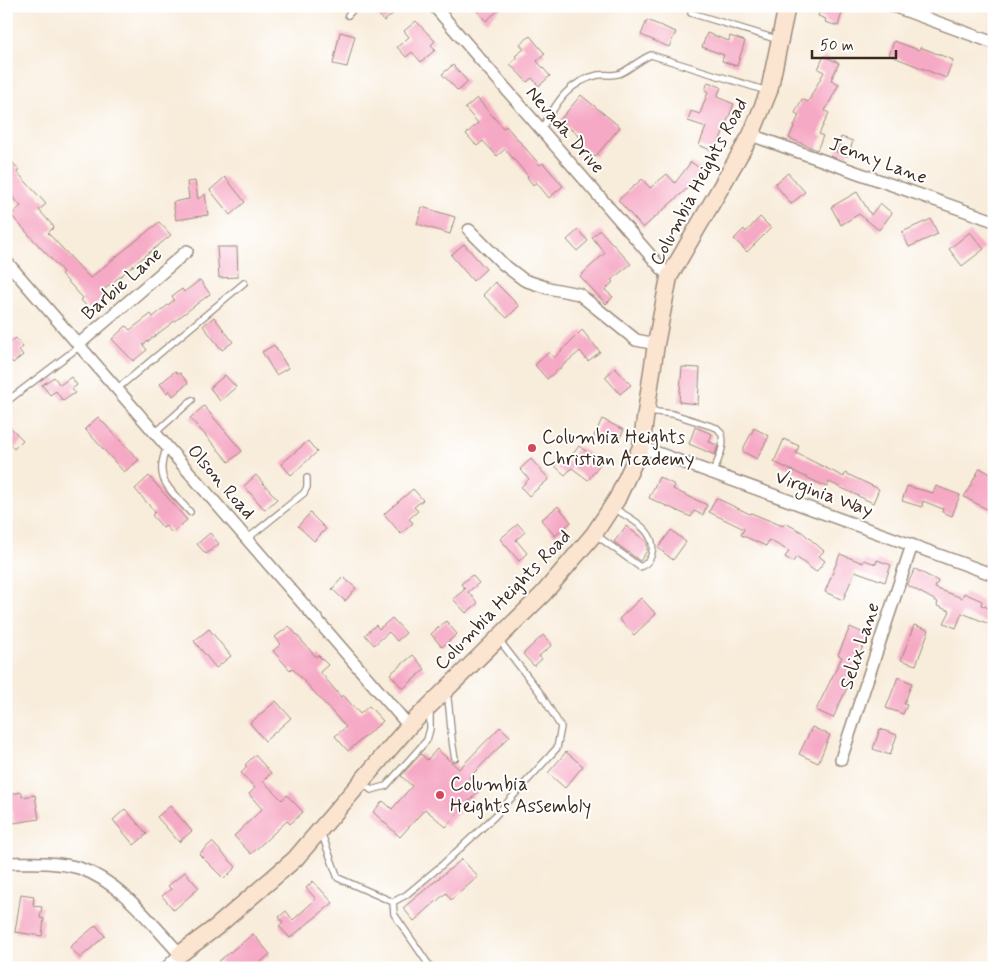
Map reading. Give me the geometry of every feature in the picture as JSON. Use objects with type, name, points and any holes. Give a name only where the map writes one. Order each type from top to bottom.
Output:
[{"type":"street","name":"Columbia Heights Road","points":[[166,968],[180,954],[215,928],[289,866],[321,832],[408,726],[543,594],[594,534],[612,507],[641,447],[656,344],[669,277],[692,233],[751,135],[769,91],[787,6]]},
{"type":"street","points":[[893,6],[994,42]]},
{"type":"street","name":"Nevada Drive","points":[[441,9],[541,130],[669,277]]},
{"type":"street","name":"Jenny Lane","points":[[751,135],[994,221]]},
{"type":"street","points":[[468,230],[503,264],[524,280],[548,288],[579,294],[636,340],[656,344]]},
{"type":"street","name":"Barbie Lane","points":[[79,345],[187,251]]},
{"type":"street","name":"Olson Road","points":[[6,261],[408,726]]},
{"type":"street","name":"Virginia Way","points":[[641,447],[994,575]]},
{"type":"street","name":"Selix Lane","points":[[841,759],[912,545]]},
{"type":"street","points":[[6,863],[46,863],[79,868],[110,883],[180,954]]},
{"type":"lane","points":[[348,15],[356,6]]},
{"type":"lane","points":[[691,13],[781,40]]},
{"type":"lane","points":[[541,130],[562,95],[576,82],[599,75],[619,74],[639,59],[652,55],[769,91]]},
{"type":"lane","points":[[117,389],[244,283]]},
{"type":"lane","points":[[6,402],[79,345]]},
{"type":"lane","points":[[155,432],[192,400]]},
{"type":"lane","points":[[647,411],[673,414],[717,428],[722,433],[724,440],[713,473]]},
{"type":"lane","points":[[167,446],[161,462],[164,482],[190,512]]},
{"type":"lane","points":[[247,539],[304,493],[307,486],[307,478]]},
{"type":"lane","points":[[594,534],[640,567],[646,565],[653,547],[649,536],[641,526],[612,507]]},
{"type":"lane","points":[[393,902],[406,895],[442,865],[494,817],[557,748],[561,727],[541,694],[498,638]]},
{"type":"lane","points":[[446,689],[450,712],[450,734],[455,758]]},
{"type":"lane","points":[[362,782],[371,790],[386,786],[427,740],[430,729],[430,704]]},
{"type":"lane","points":[[321,832],[338,878],[393,902]]},
{"type":"lane","points":[[393,902],[394,914],[431,968]]},
{"type":"building","points":[[371,6],[388,6],[394,13],[384,21]]},
{"type":"building","points":[[473,6],[503,6],[486,21]]},
{"type":"building","points":[[821,6],[833,9],[834,6],[844,6],[838,26],[825,22],[826,19],[818,16]]},
{"type":"building","points":[[647,20],[676,32],[669,47],[641,35]]},
{"type":"building","points":[[416,21],[435,41],[431,45],[435,50],[421,62],[412,52],[406,57],[397,47],[409,37],[404,31]]},
{"type":"building","points":[[340,32],[355,36],[347,67],[333,64]]},
{"type":"building","points":[[707,33],[729,41],[730,36],[745,41],[737,66],[722,61],[724,55],[702,47]]},
{"type":"building","points":[[530,36],[545,54],[537,61],[550,76],[539,86],[532,78],[527,82],[510,64],[517,58],[515,56],[524,49],[520,44]]},
{"type":"building","points":[[894,41],[919,50],[920,47],[953,60],[946,78],[889,55]]},
{"type":"building","points":[[824,56],[839,63],[831,80],[839,84],[825,111],[829,113],[819,134],[823,136],[817,150],[789,138],[799,115],[795,113],[802,99],[808,102],[824,72],[818,69]]},
{"type":"building","points":[[453,65],[468,82],[458,91],[442,74]]},
{"type":"building","points":[[708,82],[721,87],[717,97],[734,104],[715,152],[699,145],[706,127],[688,121],[691,111],[700,114],[708,92],[705,90]]},
{"type":"building","points":[[581,95],[620,127],[595,157],[575,141],[579,136],[560,120]]},
{"type":"building","points":[[477,98],[503,128],[506,126],[540,165],[543,163],[563,186],[549,198],[536,182],[533,185],[528,176],[505,149],[497,156],[483,141],[477,146],[466,134],[478,123],[465,108]]},
{"type":"building","points":[[841,137],[853,141],[848,156],[836,152]]},
{"type":"building","points":[[6,155],[19,170],[17,172],[46,204],[39,210],[54,227],[48,233],[90,278],[159,222],[171,235],[101,292],[105,296],[90,310],[81,300],[83,298],[61,274],[63,272],[11,215],[21,206],[6,190]]},
{"type":"building","points":[[691,162],[702,170],[690,186],[643,228],[618,200],[642,179],[650,188],[667,174],[675,183]]},
{"type":"building","points":[[788,173],[805,192],[791,204],[775,184]]},
{"type":"building","points":[[225,177],[245,202],[230,215],[210,190]]},
{"type":"building","points":[[195,181],[198,199],[205,194],[208,215],[176,220],[173,202],[189,199],[187,182]]},
{"type":"building","points":[[857,192],[871,215],[880,203],[892,213],[879,230],[859,214],[841,225],[831,207]]},
{"type":"building","points":[[422,207],[455,217],[450,234],[417,224]]},
{"type":"building","points":[[760,217],[771,228],[747,252],[734,239],[744,229],[746,232]]},
{"type":"building","points":[[931,219],[938,234],[909,247],[902,232]]},
{"type":"building","points":[[578,230],[588,241],[577,251],[567,240]]},
{"type":"building","points":[[600,230],[631,264],[611,280],[613,282],[605,290],[613,297],[606,304],[580,276],[605,253],[592,237]]},
{"type":"building","points":[[970,232],[984,249],[962,266],[949,249]]},
{"type":"building","points":[[464,244],[486,269],[473,281],[451,255]]},
{"type":"building","points":[[217,247],[237,247],[238,277],[219,278]]},
{"type":"building","points":[[200,280],[210,294],[143,345],[147,350],[133,361],[112,339],[126,326],[130,330],[151,314],[153,317],[174,300],[172,296],[182,289],[184,292]]},
{"type":"building","points":[[495,282],[519,306],[507,318],[483,295]]},
{"type":"building","points":[[214,317],[233,342],[222,350],[203,326]]},
{"type":"building","points":[[582,330],[600,352],[588,361],[580,351],[547,379],[535,365],[549,352],[554,358]]},
{"type":"building","points":[[16,338],[23,347],[19,350],[23,355],[13,363],[6,355],[6,346]]},
{"type":"building","points":[[274,345],[288,368],[276,375],[262,352]]},
{"type":"building","points":[[682,367],[700,368],[698,404],[679,402]]},
{"type":"building","points":[[615,368],[631,385],[620,394],[605,377]]},
{"type":"building","points":[[175,371],[178,374],[180,373],[188,383],[173,396],[169,390],[167,393],[160,384]]},
{"type":"building","points":[[225,375],[236,387],[220,401],[210,388]]},
{"type":"building","points":[[54,377],[60,385],[71,377],[77,385],[72,389],[75,393],[63,401],[56,391],[50,395],[42,385]]},
{"type":"building","points":[[204,406],[242,451],[229,462],[190,418]]},
{"type":"building","points":[[98,417],[139,460],[124,472],[85,429]]},
{"type":"building","points":[[602,419],[624,430],[618,441],[607,436],[604,441],[594,436]]},
{"type":"building","points":[[6,423],[23,440],[14,449],[11,445],[6,449]]},
{"type":"building","points":[[695,427],[712,434],[709,442],[718,445],[715,455],[689,444]]},
{"type":"building","points":[[754,428],[769,436],[757,459],[742,451]]},
{"type":"building","points":[[784,439],[799,446],[796,453],[844,477],[845,473],[879,489],[873,503],[829,482],[827,487],[774,462]]},
{"type":"building","points":[[308,441],[317,452],[291,475],[281,464]]},
{"type":"building","points":[[579,446],[601,463],[588,480],[572,468],[565,475],[555,466],[563,458],[567,462]]},
{"type":"building","points":[[531,459],[549,479],[529,496],[521,487],[529,479],[520,469]]},
{"type":"building","points":[[980,468],[994,476],[994,513],[964,497]]},
{"type":"building","points":[[256,475],[277,499],[265,510],[244,486]]},
{"type":"building","points":[[149,476],[187,520],[172,533],[166,526],[163,528],[152,515],[155,512],[135,489]]},
{"type":"building","points":[[659,477],[675,485],[673,489],[707,505],[703,515],[694,511],[691,517],[649,498]]},
{"type":"building","points":[[907,486],[933,493],[936,486],[960,495],[952,516],[942,512],[943,509],[923,501],[922,507],[902,501]]},
{"type":"building","points":[[413,489],[423,500],[414,507],[418,511],[409,519],[413,523],[401,534],[384,514]]},
{"type":"building","points":[[716,498],[750,514],[783,526],[785,523],[802,532],[824,551],[819,556],[825,561],[816,572],[796,557],[793,562],[785,557],[789,551],[769,540],[766,546],[741,535],[744,529],[709,512]]},
{"type":"building","points":[[558,506],[571,522],[555,536],[541,520]]},
{"type":"building","points":[[310,513],[326,529],[314,541],[298,526]]},
{"type":"building","points":[[518,524],[525,532],[516,540],[527,553],[519,561],[500,539]]},
{"type":"building","points":[[626,526],[647,542],[647,551],[640,561],[614,542]]},
{"type":"building","points":[[671,530],[686,542],[673,560],[658,548]]},
{"type":"building","points":[[210,533],[219,544],[206,554],[197,544]]},
{"type":"building","points":[[840,554],[863,563],[864,560],[876,564],[877,560],[891,565],[885,582],[855,571],[843,600],[825,592]]},
{"type":"building","points":[[915,569],[938,581],[935,588],[962,598],[964,593],[982,601],[981,605],[994,610],[994,626],[962,613],[956,628],[944,623],[950,611],[937,606],[938,602],[907,585]]},
{"type":"building","points":[[472,575],[479,583],[468,592],[478,603],[466,613],[453,599],[465,589],[461,584]]},
{"type":"building","points":[[343,577],[356,588],[345,601],[332,589]]},
{"type":"building","points":[[641,598],[656,614],[634,635],[619,619]]},
{"type":"building","points":[[392,618],[406,633],[397,641],[389,632],[374,645],[365,635],[376,625],[379,629]]},
{"type":"building","points":[[446,621],[457,634],[442,647],[431,634]]},
{"type":"building","points":[[914,625],[929,630],[916,665],[901,660]]},
{"type":"building","points":[[289,626],[316,657],[318,655],[328,665],[320,672],[341,697],[343,695],[360,714],[369,706],[383,721],[348,751],[335,736],[346,727],[292,668],[290,670],[273,651],[281,644],[275,637]]},
{"type":"building","points":[[850,627],[868,635],[851,674],[853,675],[833,718],[816,710],[842,657],[838,655]]},
{"type":"building","points":[[209,629],[231,656],[216,668],[194,641]]},
{"type":"building","points":[[543,635],[552,645],[539,656],[542,659],[534,666],[523,654]]},
{"type":"building","points":[[413,655],[425,669],[403,689],[390,674]]},
{"type":"building","points":[[898,677],[912,683],[904,704],[907,705],[903,714],[886,708]]},
{"type":"building","points":[[276,701],[291,718],[265,741],[250,723]]},
{"type":"building","name":"Columbia Heights Assembly","points":[[500,727],[510,736],[469,778],[481,788],[446,827],[425,809],[400,837],[373,812],[383,801],[392,809],[412,786],[401,776],[421,754],[427,760],[437,749],[459,769]]},
{"type":"building","points":[[812,727],[830,735],[818,763],[799,754]]},
{"type":"building","points":[[880,729],[897,735],[890,755],[873,749]]},
{"type":"building","points":[[566,752],[583,766],[565,788],[548,773]]},
{"type":"building","points":[[255,755],[271,773],[263,781],[282,800],[287,795],[303,812],[290,824],[287,821],[251,854],[234,836],[262,809],[249,794],[255,788],[241,773],[247,767],[245,765]]},
{"type":"building","points":[[22,792],[22,797],[35,795],[39,819],[14,823],[10,794]]},
{"type":"building","points":[[170,806],[192,831],[179,842],[157,817]]},
{"type":"building","points":[[125,809],[147,834],[134,845],[113,820]]},
{"type":"building","points":[[212,842],[236,867],[224,879],[199,854]]},
{"type":"building","points":[[462,859],[478,877],[451,900],[446,893],[414,921],[403,908]]},
{"type":"building","points":[[185,872],[199,888],[174,910],[162,896],[171,889],[168,886]]},
{"type":"building","points":[[313,881],[333,903],[290,938],[279,926],[283,922],[279,917],[286,911],[293,920],[316,899],[306,888]]},
{"type":"building","points":[[21,894],[34,896],[33,906],[42,907],[40,918],[44,919],[42,936],[15,932]]},
{"type":"building","points":[[96,925],[105,936],[80,958],[70,947]]},
{"type":"building","points":[[253,934],[270,954],[254,968],[225,968],[219,961]]},
{"type":"place","name":"Columbia Heights Christian Academy","points":[[532,448]]},
{"type":"place","name":"Columbia Heights Assembly","points":[[440,795]]}]
